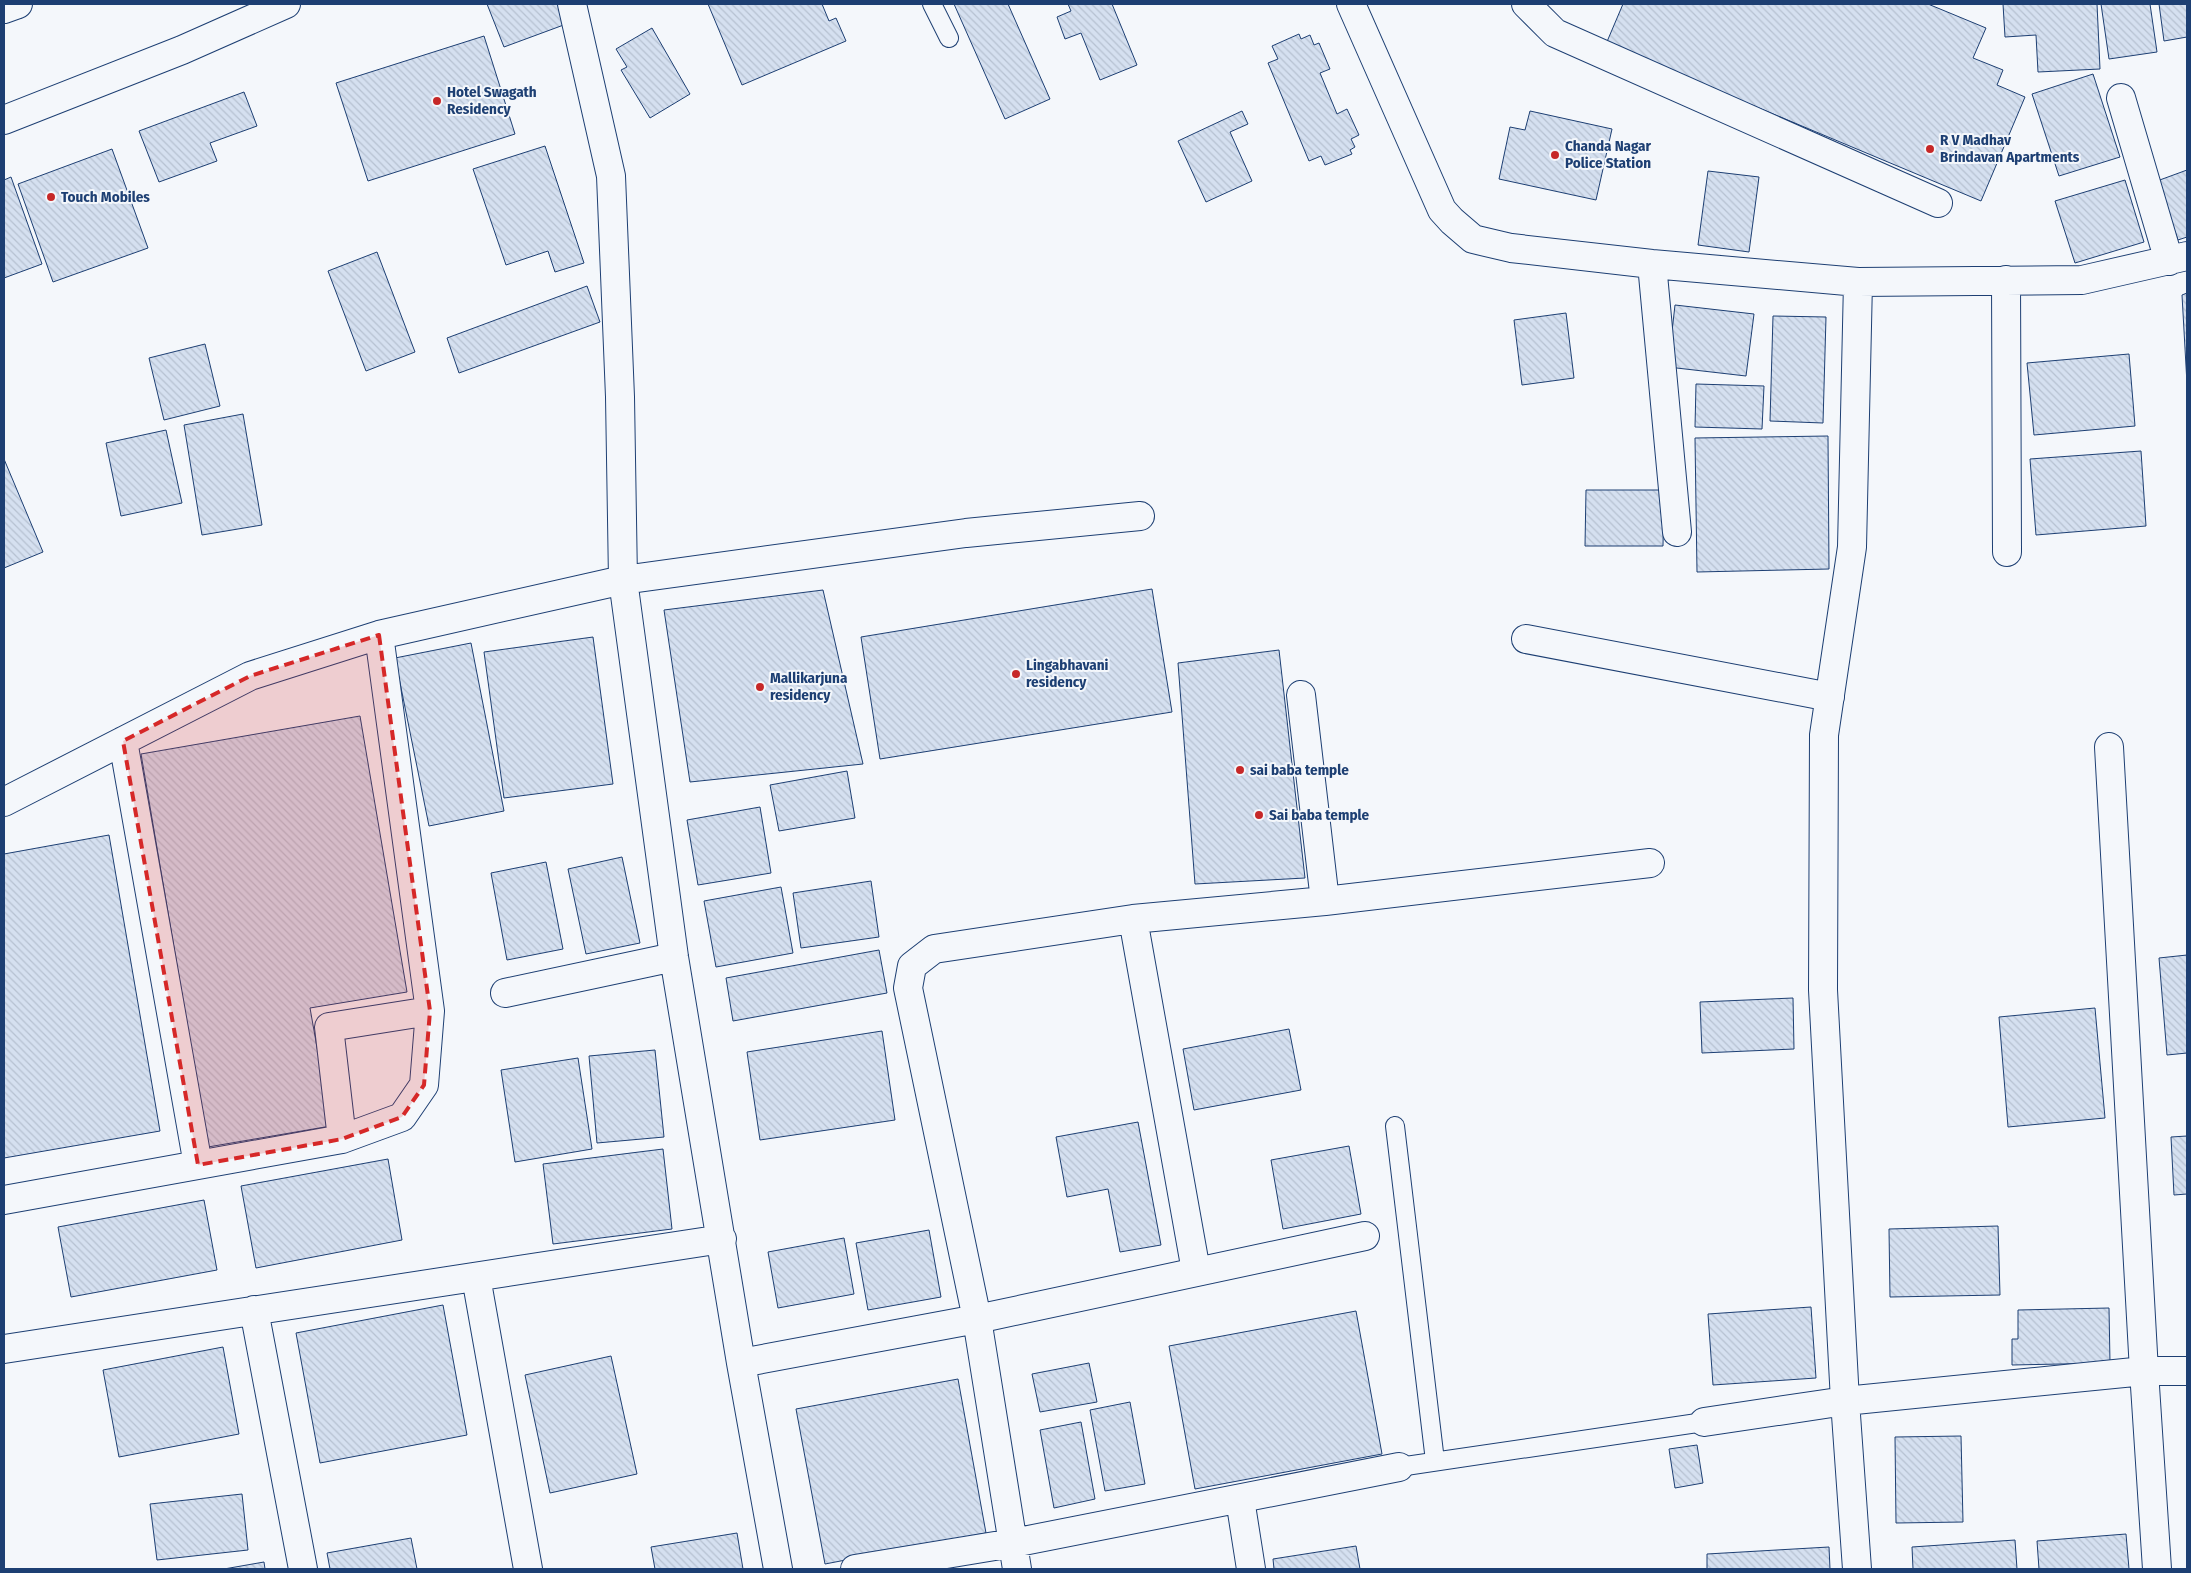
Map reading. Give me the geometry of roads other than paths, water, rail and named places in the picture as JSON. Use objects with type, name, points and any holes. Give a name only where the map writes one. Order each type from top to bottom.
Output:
[{"type":"main road","points":[[4,9],[18,4]]},
{"type":"main road","points":[[4,120],[182,50],[286,4]]},
{"type":"main road","points":[[572,4],[611,176],[623,580],[674,957],[741,1363],[778,1569]]},
{"type":"main road","points":[[1351,4],[1442,210],[1473,239],[1511,248],[1652,264],[1858,282],[2082,280],[2178,259],[2121,98]]},
{"type":"main road","points":[[1526,4],[1555,33],[1938,203]]},
{"type":"main road","points":[[1652,264],[1677,532]]},
{"type":"main road","points":[[2006,280],[2007,552]]},
{"type":"main road","points":[[1857,1569],[1845,1401],[1823,990],[1824,735],[1852,547],[1858,282]]},
{"type":"main road","points":[[4,802],[250,676],[379,635],[623,580],[966,534],[1140,516]]},
{"type":"main road","points":[[4,1200],[342,1138],[402,1117],[424,1085],[430,1011],[379,635]]},
{"type":"main road","points":[[1526,639],[1830,697]]},
{"type":"main road","points":[[1301,695],[1325,901]]},
{"type":"main road","points":[[123,742],[198,1165]]},
{"type":"main road","points":[[2109,747],[2157,1569]]},
{"type":"main road","points":[[1017,1569],[978,1319],[908,988],[912,966],[934,949],[1133,919],[1325,901],[1650,863]]},
{"type":"main road","points":[[1133,919],[1196,1271]]},
{"type":"main road","points":[[505,993],[674,957]]},
{"type":"main road","points":[[342,1138],[329,1027],[430,1011]]},
{"type":"main road","points":[[741,1363],[978,1319],[1365,1236]]},
{"type":"main road","points":[[4,1349],[722,1240]]},
{"type":"main road","points":[[476,1277],[528,1569]]},
{"type":"main road","points":[[254,1310],[304,1569]]},
{"type":"main road","points":[[1704,1422],[1845,1401],[2144,1372],[2187,1371]]},
{"type":"main road","points":[[855,1569],[1014,1543],[1399,1467]]},
{"type":"main road","points":[[1240,1498],[1251,1569]]},
{"type":"lane","points":[[932,4],[949,38]]},
{"type":"lane","points":[[1395,1126],[1435,1461]]},
{"type":"lane","points":[[1399,1467],[1704,1422]]},
{"type":"place","name":"Hotel Swagath Residency","points":[[437,101]]},
{"type":"place","name":"R V Madhav Brindavan Apartments","points":[[1930,149]]},
{"type":"place","name":"Chanda Nagar Police Station","points":[[1555,155]]},
{"type":"place","name":"Touch Mobiles","points":[[51,197]]},
{"type":"place","name":"Lingabhavani residency","points":[[1016,674]]},
{"type":"place","name":"Mallikarjuna residency","points":[[760,687]]},
{"type":"place","name":"sai baba temple","points":[[1240,770]]},
{"type":"place","name":"Sai baba temple","points":[[1259,815]]}]
